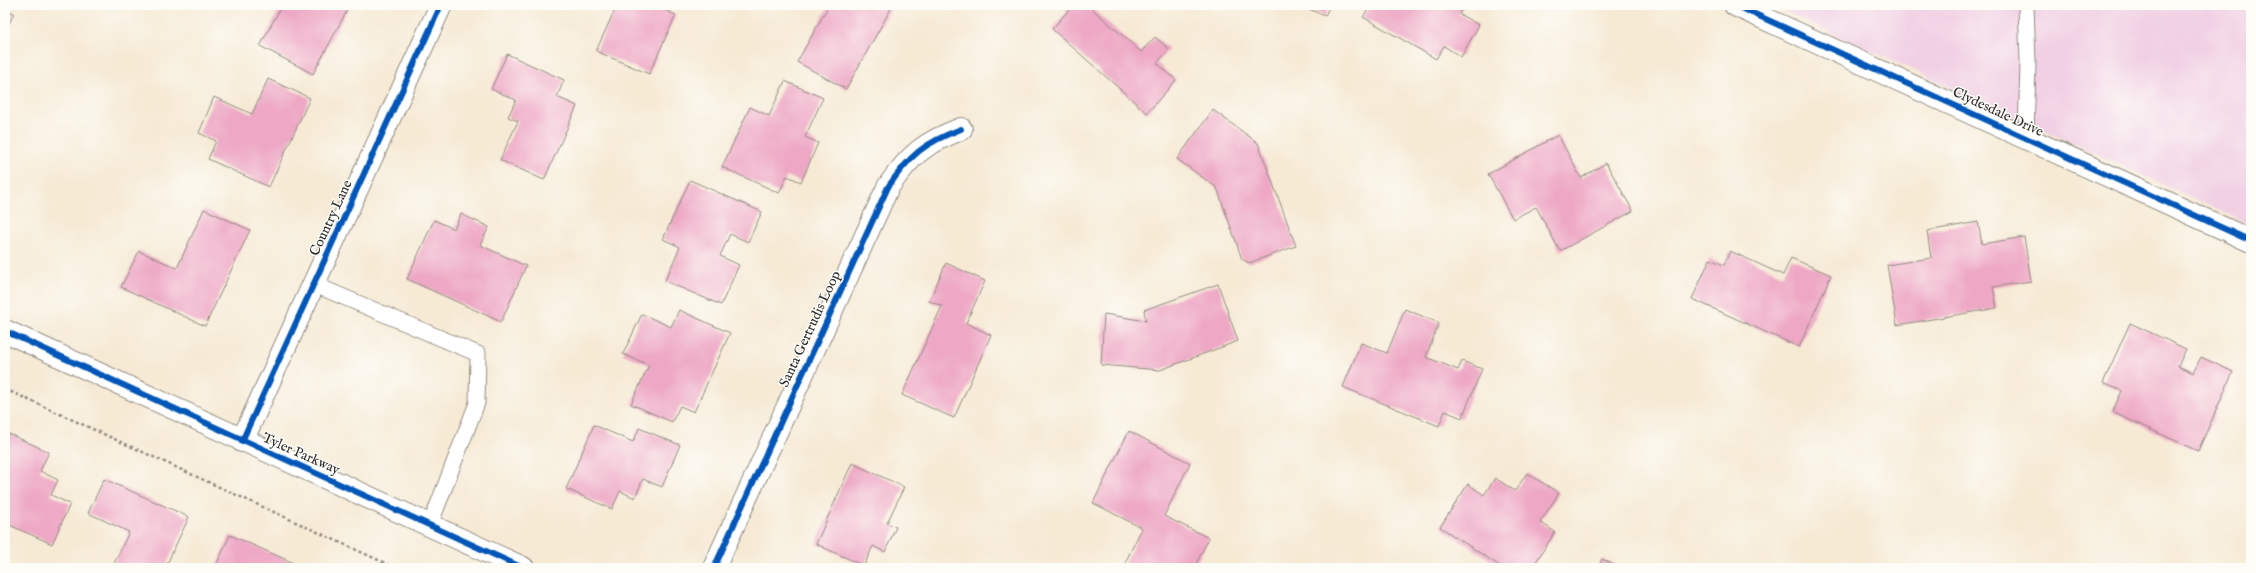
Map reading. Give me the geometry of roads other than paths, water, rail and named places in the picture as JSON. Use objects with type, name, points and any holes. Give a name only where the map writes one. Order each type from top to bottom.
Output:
[{"type":"street","name":"Country Lane","points":[[242,441],[441,5]]},
{"type":"street","name":"Clydesdale Drive","points":[[1735,5],[2251,241]]},
{"type":"street","name":"Santa Gertrudis Loop","points":[[714,568],[888,187],[902,166],[919,149],[940,137],[961,129]]},
{"type":"street","name":"Tyler Parkway","points":[[5,331],[242,441],[523,568]]},
{"type":"lane","points":[[2026,5],[2028,62],[2026,138]]},
{"type":"lane","points":[[314,284],[478,354],[476,403],[430,526]]}]
